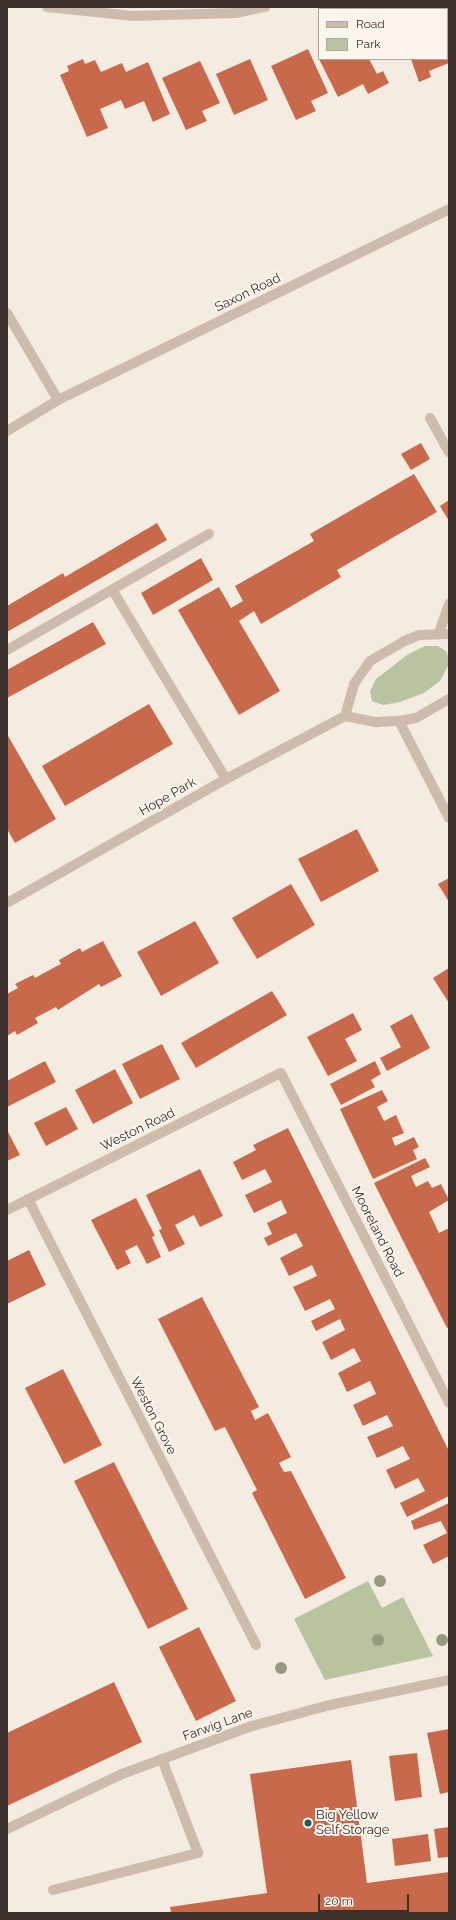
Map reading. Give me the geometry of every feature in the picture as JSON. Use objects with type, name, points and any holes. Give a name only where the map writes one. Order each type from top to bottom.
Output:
[{"type":"street","points":[[47,7],[132,16],[236,12],[265,7]]},
{"type":"street","name":"Saxon Road","points":[[7,431],[58,400],[449,210]]},
{"type":"street","points":[[7,313],[58,400]]},
{"type":"street","points":[[430,418],[449,452]]},
{"type":"street","points":[[7,650],[113,591],[209,534]]},
{"type":"street","points":[[113,591],[226,779]]},
{"type":"street","points":[[449,604],[444,633],[420,635],[404,641],[370,661],[354,684],[345,716],[377,722],[399,721],[416,718],[449,699]]},
{"type":"street","name":"Hope Park","points":[[7,903],[226,779],[345,716]]},
{"type":"street","points":[[399,721],[449,818]]},
{"type":"street","name":"Weston Road","points":[[7,1210],[281,1073]]},
{"type":"street","name":"Mooreland Road","points":[[281,1073],[449,1403]]},
{"type":"street","name":"Weston Grove","points":[[28,1199],[256,1645]]},
{"type":"street","name":"Farwig Lane","points":[[7,1829],[122,1774],[252,1726],[330,1705],[449,1680]]},
{"type":"street","points":[[53,1890],[198,1853],[162,1759]]},
{"type":"green space","points":[[425,646],[438,646],[447,652],[449,664],[440,681],[424,693],[400,702],[383,705],[372,701],[370,691],[376,679],[407,655]]},
{"type":"green space","points":[[368,1581],[382,1608],[403,1597],[433,1656],[325,1680],[294,1619]]},
{"type":"building","points":[[440,7],[449,8],[449,63],[429,71],[431,77],[419,82],[411,60],[448,60],[448,8],[438,8]]},
{"type":"building","points":[[308,49],[328,93],[311,101],[316,111],[296,120],[271,66]]},
{"type":"building","points":[[83,59],[85,64],[95,60],[101,72],[122,63],[126,72],[148,62],[170,114],[153,122],[144,101],[125,109],[121,100],[100,109],[108,128],[87,137],[60,75],[69,71],[67,66]]},
{"type":"building","points":[[250,59],[268,100],[234,115],[216,74]]},
{"type":"building","points":[[320,60],[370,60],[377,74],[383,71],[389,83],[368,94],[363,84],[338,97]]},
{"type":"building","points":[[200,61],[220,103],[202,111],[207,121],[186,130],[162,78]]},
{"type":"building","points":[[421,443],[430,459],[411,470],[401,454]]},
{"type":"building","points":[[414,474],[437,512],[337,570],[341,577],[261,624],[254,611],[239,621],[280,691],[239,715],[178,610],[219,587],[231,608],[243,601],[235,586],[314,541],[310,534]]},
{"type":"building","points":[[449,500],[449,521],[440,506]]},
{"type":"building","points":[[157,523],[167,540],[7,632],[7,606],[63,573],[65,577]]},
{"type":"building","points":[[201,558],[213,580],[153,615],[141,593]]},
{"type":"building","points":[[93,622],[106,644],[7,698],[7,670]]},
{"type":"building","points":[[149,704],[173,744],[65,806],[42,766]]},
{"type":"building","points":[[7,734],[56,819],[15,843],[7,829]]},
{"type":"building","points":[[357,829],[379,871],[321,902],[298,859]]},
{"type":"building","points":[[449,878],[449,902],[438,884]]},
{"type":"building","points":[[291,884],[315,925],[257,959],[232,918]]},
{"type":"building","points":[[195,921],[219,963],[161,996],[137,952]]},
{"type":"building","points":[[103,941],[122,976],[101,987],[99,984],[58,1010],[56,1007],[35,1018],[38,1023],[17,1035],[15,1031],[7,1036],[7,994],[18,988],[15,984],[33,975],[35,978],[61,964],[59,960],[80,948],[82,952]]},
{"type":"building","points":[[449,968],[449,1003],[433,978]]},
{"type":"building","points":[[272,991],[287,1015],[196,1068],[181,1043]]},
{"type":"building","points":[[353,1013],[362,1030],[345,1039],[357,1061],[328,1076],[307,1037]]},
{"type":"building","points":[[412,1014],[430,1048],[387,1071],[380,1058],[401,1047],[390,1026]]},
{"type":"building","points":[[162,1044],[180,1079],[140,1099],[122,1064]]},
{"type":"building","points":[[45,1061],[56,1082],[7,1107],[7,1081]]},
{"type":"building","points":[[375,1061],[381,1074],[371,1080],[375,1087],[341,1105],[330,1084]]},
{"type":"building","points":[[115,1069],[133,1103],[93,1124],[75,1090]]},
{"type":"building","points":[[382,1090],[388,1101],[377,1107],[384,1121],[396,1115],[404,1133],[392,1138],[395,1146],[414,1137],[419,1147],[413,1150],[417,1159],[373,1179],[340,1109]]},
{"type":"building","points":[[66,1107],[78,1129],[46,1146],[34,1123]]},
{"type":"building","points":[[288,1128],[449,1451],[449,1496],[407,1517],[400,1503],[425,1491],[418,1478],[395,1489],[386,1470],[410,1459],[403,1446],[377,1458],[367,1437],[393,1426],[387,1415],[363,1426],[353,1405],[376,1394],[370,1381],[347,1392],[338,1373],[361,1361],[354,1348],[331,1360],[322,1342],[345,1330],[340,1319],[316,1331],[311,1321],[335,1309],[330,1299],[305,1311],[293,1287],[317,1276],[312,1265],[289,1276],[280,1258],[303,1246],[296,1233],[268,1246],[264,1238],[272,1234],[267,1223],[287,1213],[281,1200],[254,1213],[245,1195],[272,1182],[265,1169],[242,1180],[233,1162],[256,1150],[253,1145]]},
{"type":"building","points":[[7,1130],[20,1155],[7,1161]]},
{"type":"building","points":[[425,1158],[430,1167],[411,1176],[416,1187],[428,1181],[432,1188],[441,1184],[449,1200],[429,1212],[439,1233],[449,1228],[449,1327],[447,1328],[374,1183]]},
{"type":"building","points":[[200,1169],[223,1216],[200,1227],[194,1215],[175,1225],[185,1244],[169,1252],[159,1230],[162,1229],[146,1195]]},
{"type":"building","points":[[136,1198],[155,1236],[152,1237],[161,1257],[147,1264],[137,1245],[125,1251],[131,1263],[117,1270],[91,1220]]},
{"type":"building","points":[[29,1250],[46,1285],[7,1304],[7,1261]]},
{"type":"building","points":[[202,1297],[259,1407],[251,1411],[255,1420],[268,1413],[291,1457],[279,1463],[284,1472],[291,1471],[346,1578],[305,1599],[252,1493],[257,1490],[225,1427],[215,1431],[158,1319]]},
{"type":"building","points":[[63,1369],[102,1445],[64,1464],[25,1388]]},
{"type":"building","points":[[114,1462],[188,1609],[148,1629],[74,1481]]},
{"type":"building","points":[[449,1503],[449,1556],[433,1564],[423,1545],[447,1533],[441,1521],[414,1530],[411,1521]]},
{"type":"building","points":[[199,1627],[236,1701],[196,1721],[159,1647]]},
{"type":"building","points":[[114,1682],[142,1742],[7,1806],[7,1733]]},
{"type":"building","points":[[449,1729],[449,1792],[440,1794],[427,1733]]},
{"type":"building","points":[[417,1753],[422,1797],[395,1801],[389,1756]]},
{"type":"building","name":"Big Yellow Self Storage","points":[[351,1760],[367,1883],[449,1872],[449,1913],[171,1913],[170,1907],[267,1893],[250,1774]]},
{"type":"building","points":[[449,1827],[449,1857],[438,1858],[434,1829]]},
{"type":"building","points":[[428,1834],[431,1861],[395,1866],[392,1839]]},
{"type":"place","name":"Big Yellow Self Storage","points":[[308,1823]]}]
